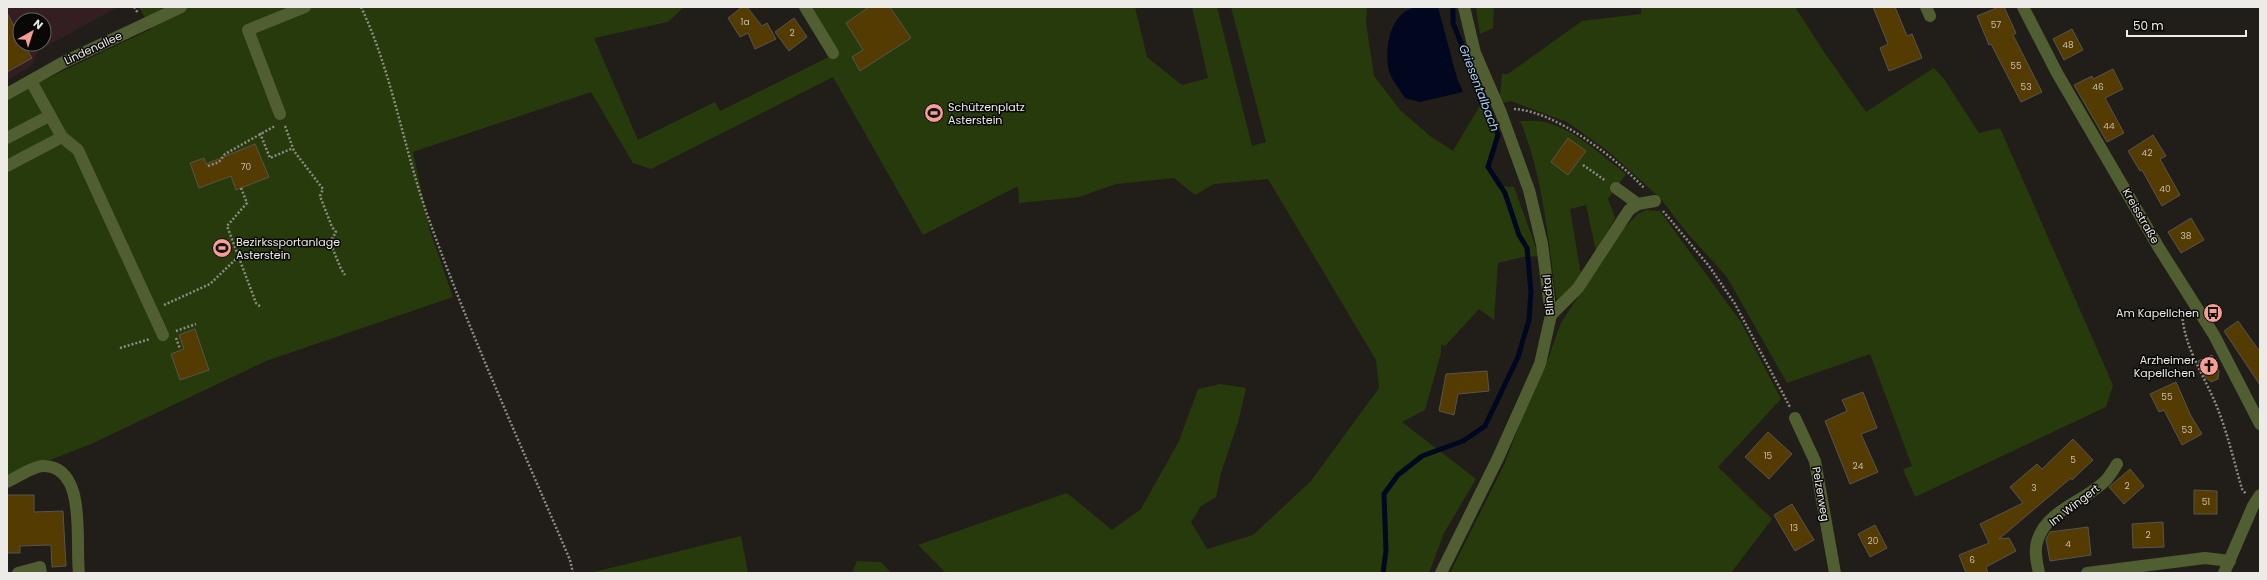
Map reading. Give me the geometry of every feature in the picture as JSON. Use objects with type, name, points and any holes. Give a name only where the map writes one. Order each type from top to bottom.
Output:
[{"type":"street","name":"Lindenallee","points":[[7,94],[62,63],[181,7]]},
{"type":"street","points":[[280,120],[248,30],[305,7]]},
{"type":"street","points":[[805,7],[834,53]]},
{"type":"street","name":"Blindtal","points":[[1441,573],[1498,458],[1540,364],[1551,315],[1542,244],[1529,190],[1501,113],[1475,53],[1464,7]]},
{"type":"street","name":"Kreisstraße","points":[[2023,7],[2057,73],[2188,294],[2214,335],[2260,424]]},
{"type":"street","points":[[31,80],[49,116],[62,137],[78,150],[163,335]]},
{"type":"street","points":[[7,138],[49,116]]},
{"type":"street","points":[[7,166],[62,137]]},
{"type":"street","points":[[1616,188],[1638,204]]},
{"type":"street","points":[[1551,315],[1578,288],[1629,210],[1638,204],[1655,201]]},
{"type":"street","name":"Pelzerweg","points":[[1795,418],[1815,461],[1836,573]]},
{"type":"street","name":"Im Wingert","points":[[2039,573],[2036,544],[2040,534],[2056,516],[2106,479],[2117,464]]},
{"type":"street","points":[[7,482],[42,465],[56,468],[65,477],[74,489],[79,573]]},
{"type":"street","points":[[2224,573],[2253,506],[2260,495]]},
{"type":"street","points":[[2087,573],[2205,558],[2230,560]]},
{"type":"street","points":[[18,573],[40,567],[42,573]]},
{"type":"path","points":[[361,7],[383,65],[414,178],[454,290],[570,560],[573,573]]},
{"type":"path","points":[[1519,109],[1542,116],[1591,143],[1635,179],[1655,201],[1709,266],[1735,304],[1795,418]]},
{"type":"path","points":[[208,166],[218,162],[225,154],[280,120],[293,148],[309,174],[323,189],[320,196],[332,227],[336,232],[330,242],[345,275]]},
{"type":"path","points":[[260,133],[270,158],[293,148]]},
{"type":"path","points":[[1583,166],[1616,188]]},
{"type":"path","points":[[241,188],[247,203],[226,226],[256,303],[261,307]]},
{"type":"path","points":[[152,310],[210,284],[238,257]]},
{"type":"path","points":[[2188,294],[2182,311],[2183,323],[2194,358],[2220,414],[2242,489],[2253,506]]},
{"type":"path","points":[[120,348],[196,324]]},
{"type":"shaded area","points":[[7,7],[118,7],[52,43],[52,12],[12,12],[12,52],[38,52],[32,65],[7,80]]},
{"type":"green space","points":[[139,7],[684,7],[668,22],[594,38],[638,140],[715,102],[720,111],[839,52],[810,7],[1135,7],[1147,57],[1182,85],[1208,78],[1192,7],[1217,7],[1252,146],[1266,142],[1231,7],[1367,7],[1366,23],[1374,76],[1400,110],[1430,136],[1453,151],[1481,104],[1496,135],[1486,167],[1497,186],[1514,187],[1539,256],[1523,257],[1498,263],[1494,320],[1479,309],[1445,346],[1441,344],[1441,353],[1425,410],[1402,422],[1476,479],[1444,533],[1429,573],[946,573],[918,545],[1067,493],[1112,530],[1141,509],[1179,441],[1198,389],[1220,384],[1246,388],[1239,419],[1221,473],[1216,497],[1201,506],[1191,522],[1207,549],[1253,535],[1311,481],[1379,388],[1376,360],[1268,179],[1214,184],[1195,195],[1174,178],[1116,184],[1079,197],[1019,203],[1018,186],[923,235],[833,77],[651,169],[633,163],[591,92],[413,152],[430,231],[453,297],[266,361],[91,444],[7,477],[7,101],[40,82],[151,29]]},
{"type":"green space","points":[[1476,7],[1494,7],[1493,28],[1480,34]]},
{"type":"green space","points":[[1641,7],[1795,7],[1866,112],[1934,68],[1944,79],[1979,133],[2000,128],[2113,385],[2106,407],[1915,497],[1903,469],[1912,466],[1870,354],[1787,383],[1727,277],[1688,234],[1660,198],[1609,152],[1567,122],[1511,101],[1503,103],[1500,95],[1502,74],[1508,74],[1582,21],[1641,14]]},
{"type":"green space","points":[[1520,121],[1545,122],[1569,132],[1589,145],[1626,174],[1608,199],[1615,218],[1596,251],[1586,205],[1570,209],[1581,275],[1557,303],[1548,233],[1540,187],[1535,164]]},
{"type":"green space","points":[[1646,210],[1660,211],[1741,322],[1781,399],[1718,467],[1772,519],[1731,573],[1450,573],[1505,463],[1523,415],[1545,367],[1561,323],[1611,246],[1626,226],[1638,214]]},
{"type":"green space","points":[[741,536],[748,573],[590,573]]},
{"type":"green space","points":[[857,561],[881,562],[891,573],[852,573]]},
{"type":"water","points":[[1417,7],[1438,7],[1457,78],[1463,92],[1420,102],[1405,98],[1391,77],[1387,55],[1390,34],[1394,24],[1400,16],[1408,10]]},
{"type":"building","points":[[742,7],[747,7],[762,26],[767,23],[776,39],[755,49],[748,33],[740,37],[728,18]]},
{"type":"building","points":[[869,7],[890,7],[911,38],[860,71],[852,57],[863,50],[846,23]]},
{"type":"building","points":[[1873,7],[1895,7],[1907,36],[1912,34],[1922,58],[1889,71],[1880,48],[1888,44]]},
{"type":"building","points":[[1999,7],[2004,7],[2016,33],[2013,35],[2042,92],[2021,102],[1991,44],[1989,45],[1977,16]]},
{"type":"building","points":[[7,13],[12,22],[12,52],[29,52],[32,58],[7,72]]},
{"type":"building","points":[[794,18],[807,37],[789,51],[775,32]]},
{"type":"building","points":[[2072,29],[2083,50],[2064,60],[2053,39]]},
{"type":"building","points":[[2113,69],[2123,89],[2105,98],[2124,133],[2107,142],[2074,85],[2092,76],[2093,79]]},
{"type":"building","points":[[2153,135],[2166,156],[2160,159],[2180,195],[2162,206],[2142,170],[2140,171],[2128,151]]},
{"type":"building","points":[[1568,138],[1586,151],[1568,175],[1551,162]]},
{"type":"building","points":[[255,144],[269,177],[236,190],[231,176],[199,188],[190,163],[204,158],[206,164]]},
{"type":"building","points":[[2191,218],[2204,240],[2181,253],[2168,232]]},
{"type":"building","points":[[2238,321],[2260,352],[2260,385],[2224,331]]},
{"type":"building","points":[[195,329],[209,370],[180,380],[171,354],[184,349],[179,335]]},
{"type":"building","name":"Arzheimer Kapellchen","points":[[2212,355],[2219,371],[2218,379],[2211,382],[2205,377],[2198,361]]},
{"type":"building","points":[[1487,371],[1489,391],[1458,394],[1454,415],[1439,411],[1446,374]]},
{"type":"building","points":[[2176,382],[2191,416],[2202,434],[2182,445],[2164,410],[2159,412],[2150,394]]},
{"type":"building","points":[[1863,392],[1877,428],[1861,434],[1878,472],[1850,484],[1825,421],[1847,411],[1842,400]]},
{"type":"building","points":[[1768,432],[1792,454],[1769,479],[1745,457]]},
{"type":"building","points":[[2073,439],[2093,460],[2072,480],[2071,478],[1999,539],[2009,538],[2016,551],[1986,567],[1988,573],[1966,573],[1959,555],[1989,543],[1980,524],[2023,503],[2010,487],[2037,464],[2042,469]]},
{"type":"building","points":[[2130,469],[2144,486],[2124,504],[2109,487]]},
{"type":"building","points":[[2194,490],[2217,491],[2217,514],[2194,514]]},
{"type":"building","points":[[7,495],[34,495],[34,512],[63,511],[66,566],[52,567],[51,545],[20,546],[20,553],[7,553]]},
{"type":"building","points":[[1792,504],[1814,540],[1795,551],[1774,515]]},
{"type":"building","points":[[2163,522],[2164,547],[2133,548],[2132,524]]},
{"type":"building","points":[[1875,525],[1887,548],[1870,557],[1858,534]]},
{"type":"building","points":[[2088,527],[2091,555],[2050,561],[2046,539],[2050,532]]},
{"type":"waterway","name":"Griesentalbach","points":[[1383,573],[1386,551],[1384,494],[1398,475],[1422,456],[1463,441],[1485,426],[1518,357],[1529,320],[1531,291],[1527,248],[1519,235],[1505,193],[1488,167],[1498,135],[1453,23],[1453,7]]},
{"type":"place","name":"Schützenplatz Asterstein","points":[[934,113]]},
{"type":"place","name":"Bezirkssportanlage Asterstein","points":[[222,248]]},
{"type":"place","name":"Am Kapellchen","points":[[2213,313]]},
{"type":"place","name":"Arzheimer Kapellchen","points":[[2209,366]]}]
